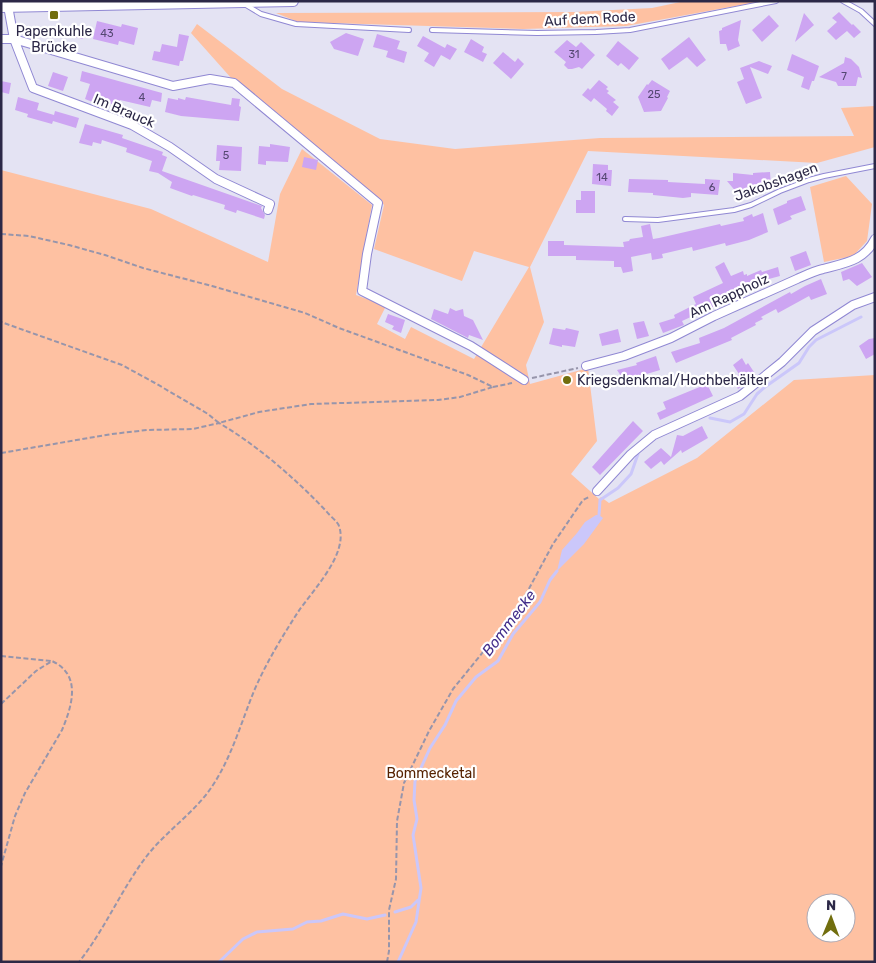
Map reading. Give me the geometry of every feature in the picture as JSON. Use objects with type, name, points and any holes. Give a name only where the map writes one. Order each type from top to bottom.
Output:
[{"type":"street","points":[[5,6],[293,1]]},
{"type":"street","name":"Im Brauck","points":[[5,6],[14,39],[33,88],[132,125],[170,147],[216,179],[270,204],[268,210]]},
{"type":"street","points":[[1,39],[14,39],[173,86],[210,79],[234,83],[378,203],[367,254],[362,291],[472,346],[524,380]]},
{"type":"street","name":"Am Rappholz","points":[[586,366],[624,356],[651,346],[797,279],[820,270],[854,261],[862,257],[875,239]]},
{"type":"street","points":[[597,491],[631,454],[654,435],[740,396],[782,362],[813,330],[854,305],[875,297]]},
{"type":"lane","name":"Auf dem Rode","points":[[432,30],[537,33],[630,30],[776,1]]},
{"type":"lane","points":[[843,1],[861,11],[875,24]]},
{"type":"lane","points":[[239,2],[261,14],[296,24],[409,30]]},
{"type":"lane","name":"Jakobshagen","points":[[625,219],[658,220],[734,210],[751,205],[809,180],[875,166]]},
{"type":"path","points":[[1,234],[29,236],[70,245],[105,254],[143,268],[298,310],[339,328],[468,375],[493,387]]},
{"type":"path","points":[[1,322],[122,365],[155,382],[208,414],[237,433],[310,494],[339,525],[341,541],[323,578],[299,611],[267,664],[228,757],[211,788],[148,854],[124,889],[100,932],[79,962]]},
{"type":"path","points":[[1,453],[112,434],[147,430],[193,429],[259,412],[311,404],[438,400],[460,397],[493,387],[586,366]]},
{"type":"path","points":[[387,962],[389,951],[389,910],[396,879],[398,821],[404,783],[429,731],[453,689],[514,612],[525,596],[553,544],[583,500],[597,491]]},
{"type":"path","points":[[1,656],[52,662],[60,665],[67,672],[72,684],[70,707],[62,730],[25,793],[14,816],[1,866]]},
{"type":"path","points":[[1,704],[36,671],[52,662]]},
{"type":"green space","points":[[685,1],[763,1],[626,26],[523,29],[298,22],[276,13],[574,12],[652,8]]},
{"type":"green space","name":"Bommecketal","points":[[197,24],[282,89],[380,139],[455,149],[600,138],[854,136],[841,108],[875,106],[875,147],[817,163],[588,151],[530,267],[544,322],[526,365],[530,384],[588,368],[597,441],[571,474],[599,499],[601,497],[609,503],[697,458],[794,380],[875,375],[875,962],[1,962],[1,170],[151,209],[268,262],[280,194],[302,149],[372,205],[356,295],[386,306],[377,324],[405,339],[411,327],[474,359],[529,267],[474,251],[462,281],[374,249],[384,205],[380,200],[232,79],[191,33]]},
{"type":"green space","points":[[846,176],[872,204],[867,241],[853,256],[824,262],[810,187]]},
{"type":"shaded area","points":[[596,515],[603,518],[584,544],[557,571],[562,550],[585,522]]},
{"type":"building","points":[[839,12],[861,32],[854,38],[847,31],[836,40],[827,31],[837,22],[832,18]]},
{"type":"building","points":[[804,13],[814,25],[795,42]]},
{"type":"building","points":[[769,15],[779,26],[762,42],[752,30]]},
{"type":"building","points":[[741,20],[738,40],[740,46],[728,51],[726,44],[720,44],[719,31]]},
{"type":"building","points":[[97,21],[121,27],[122,24],[138,28],[134,45],[119,41],[118,45],[93,39]]},
{"type":"building","points":[[71,27],[85,30],[83,39],[69,36]]},
{"type":"building","points":[[346,33],[364,39],[358,56],[334,49],[330,42]]},
{"type":"building","points":[[179,34],[189,36],[183,61],[180,61],[179,66],[152,60],[154,51],[160,52],[162,44],[177,47]]},
{"type":"building","points":[[377,34],[400,41],[397,49],[407,52],[404,63],[386,57],[388,51],[373,47]]},
{"type":"building","points":[[423,36],[445,48],[447,44],[457,49],[450,60],[441,55],[434,67],[424,61],[429,53],[417,46]]},
{"type":"building","points":[[689,37],[706,60],[697,67],[687,57],[669,70],[661,59]]},
{"type":"building","points":[[471,39],[484,47],[482,52],[487,54],[483,62],[464,52]]},
{"type":"building","points":[[567,40],[576,47],[581,42],[595,55],[582,69],[579,67],[568,69],[564,65],[566,62],[554,52]]},
{"type":"building","points":[[618,41],[639,58],[629,70],[621,63],[618,66],[606,56]]},
{"type":"building","points":[[503,52],[515,62],[518,58],[524,64],[511,79],[493,63]]},
{"type":"building","points":[[792,54],[819,66],[809,90],[801,87],[804,77],[787,70]]},
{"type":"building","points":[[845,57],[851,59],[859,67],[862,78],[858,77],[856,86],[838,86],[836,82],[819,77],[844,63]]},
{"type":"building","points":[[759,61],[772,66],[768,74],[750,67],[762,98],[746,104],[737,82],[744,79],[740,68]]},
{"type":"building","points":[[82,71],[162,93],[161,102],[152,100],[150,107],[120,100],[118,106],[102,101],[100,105],[85,99],[90,84],[80,81]]},
{"type":"building","points":[[53,72],[68,77],[63,91],[48,86]]},
{"type":"building","points":[[599,80],[608,87],[606,89],[609,91],[607,93],[616,100],[613,102],[619,107],[612,116],[594,98],[591,102],[582,95],[588,88],[590,90]]},
{"type":"building","points":[[652,80],[670,91],[661,111],[644,112],[638,97]]},
{"type":"building","points":[[1,81],[11,83],[9,94],[1,92]]},
{"type":"building","points":[[18,97],[39,103],[37,110],[54,115],[55,111],[79,118],[76,128],[53,121],[52,124],[27,117],[28,114],[15,110]]},
{"type":"building","points":[[186,97],[231,105],[232,98],[240,99],[239,121],[181,116],[165,112],[168,98],[185,100]]},
{"type":"building","points":[[85,124],[123,135],[122,138],[163,152],[162,155],[167,157],[162,171],[262,206],[261,208],[265,215],[264,219],[237,210],[236,213],[224,209],[225,205],[170,188],[172,182],[158,173],[149,171],[152,161],[126,152],[127,148],[102,140],[101,144],[93,142],[92,146],[79,143]]},
{"type":"building","points":[[270,144],[290,147],[288,162],[266,161],[266,165],[258,164],[259,146],[270,147]]},
{"type":"building","points":[[217,145],[242,147],[241,171],[219,170],[220,161],[216,161]]},
{"type":"building","points":[[304,157],[318,160],[316,170],[302,167]]},
{"type":"building","points":[[593,164],[608,165],[608,170],[612,170],[611,186],[592,184]]},
{"type":"building","points":[[770,172],[771,187],[746,189],[746,191],[740,190],[737,193],[727,181],[733,181],[733,173],[753,175],[753,173]]},
{"type":"building","points":[[629,179],[668,180],[668,182],[705,184],[705,179],[720,180],[718,195],[691,193],[691,197],[683,198],[653,195],[653,193],[628,192]]},
{"type":"building","points":[[581,191],[595,191],[595,213],[576,213],[576,200],[581,200]]},
{"type":"building","points":[[801,196],[806,210],[790,216],[792,219],[778,225],[773,209]]},
{"type":"building","points":[[763,213],[768,232],[749,240],[726,246],[725,243],[693,251],[692,247],[662,254],[663,258],[652,260],[651,253],[631,257],[633,271],[623,273],[621,267],[614,267],[614,261],[576,260],[576,256],[548,256],[548,241],[564,241],[564,245],[624,247],[623,242],[643,237],[641,226],[650,224],[653,239],[720,224],[721,226],[744,221],[743,218],[752,214],[753,217]]},
{"type":"building","points":[[806,251],[811,265],[795,271],[790,257]]},
{"type":"building","points":[[724,262],[731,276],[743,271],[744,275],[747,274],[747,276],[761,270],[762,272],[778,267],[780,276],[765,280],[766,282],[752,289],[682,321],[684,325],[663,333],[659,323],[675,318],[674,315],[696,304],[693,297],[723,283],[715,267]]},
{"type":"building","points":[[862,263],[872,277],[857,286],[849,279],[843,281],[841,272]]},
{"type":"building","points":[[821,279],[827,294],[811,300],[809,296],[778,313],[776,309],[761,317],[763,319],[755,323],[756,325],[731,338],[732,340],[676,363],[671,352],[700,343],[699,338],[724,328],[790,292],[791,294]]},
{"type":"building","points":[[450,308],[456,311],[463,309],[464,316],[473,320],[483,340],[469,335],[468,338],[431,319],[434,309],[448,314]]},
{"type":"building","points":[[388,314],[405,320],[401,333],[392,329],[394,326],[385,322]]},
{"type":"building","points":[[644,321],[649,336],[637,339],[633,323]]},
{"type":"building","points":[[553,328],[579,331],[575,347],[549,344]]},
{"type":"building","points":[[618,329],[621,342],[602,346],[599,334]]},
{"type":"building","points":[[875,338],[875,354],[866,359],[859,346],[869,339]]},
{"type":"building","points":[[656,356],[660,370],[623,379],[617,370],[637,365],[636,363]]},
{"type":"building","points":[[742,358],[756,375],[738,389],[731,379],[739,374],[733,365]]},
{"type":"building","points":[[707,384],[713,396],[660,420],[657,413],[666,409],[663,402]]},
{"type":"building","points":[[633,421],[643,431],[600,475],[592,467]]},
{"type":"building","points":[[702,426],[708,438],[682,453],[681,450],[664,465],[661,461],[651,469],[644,462],[661,448],[671,457],[677,435],[683,436]]},
{"type":"waterway","name":"Bommecke","points":[[710,418],[730,422],[744,414],[757,394],[799,363],[816,340],[861,317]]},
{"type":"waterway","name":"Bommecke","points":[[599,515],[600,500],[618,488],[631,474],[638,454]]},
{"type":"waterway","name":"Bommecke","points":[[398,962],[416,922],[421,888],[413,835],[417,819],[414,800],[415,781],[430,748],[445,725],[456,701],[476,677],[498,661],[513,634],[540,602],[550,580],[557,571]]},
{"type":"waterway","points":[[395,912],[411,907],[418,900]]},
{"type":"waterway","points":[[219,962],[243,939],[257,932],[293,929],[307,922],[321,921],[343,914],[367,919],[385,915]]},
{"type":"place","name":"Papenkuhle Brücke","points":[[54,15]]},
{"type":"place","name":"Kriegsdenkmal/Hochbehälter","points":[[567,380]]}]
